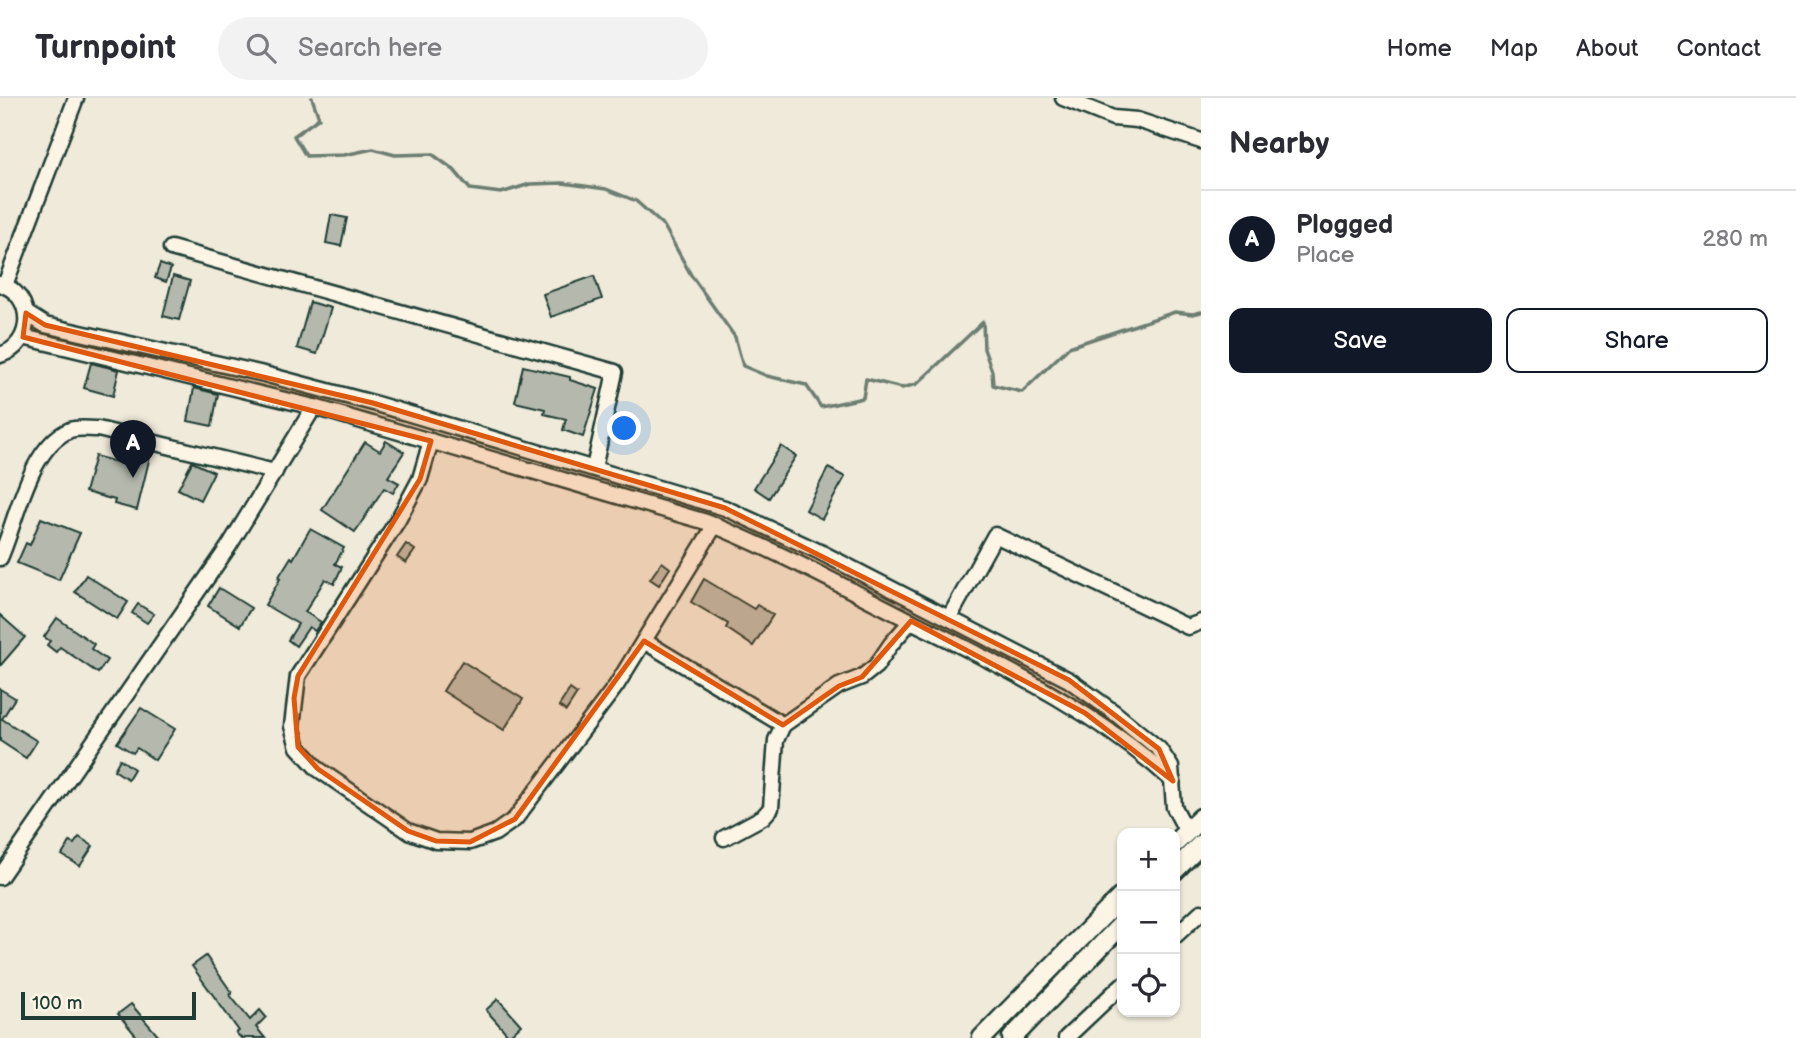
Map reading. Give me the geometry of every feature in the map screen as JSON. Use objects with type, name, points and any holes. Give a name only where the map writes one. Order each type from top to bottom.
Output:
[{"type":"main road","points":[[1181,838],[1201,818]]},
{"type":"main road","points":[[1180,865],[1201,844]]},
{"type":"main road","points":[[982,1038],[1117,901]]},
{"type":"main road","points":[[1012,1038],[1117,928]]},
{"type":"street","points":[[0,355],[16,346],[27,326],[23,302],[15,292],[3,285],[76,98]]},
{"type":"street","points":[[1063,98],[1079,101],[1113,118],[1137,120],[1201,141]]},
{"type":"street","points":[[171,248],[615,372],[594,468]]},
{"type":"street","points":[[26,313],[45,324],[276,377],[373,403],[725,508],[820,552],[1069,680],[1115,713],[1159,750],[1171,767],[1174,807],[1181,838]]},
{"type":"street","points":[[23,337],[314,407],[715,525],[1036,684],[1085,713],[1152,761],[1173,781]]},
{"type":"street","points":[[0,877],[229,545],[314,407]]},
{"type":"street","points":[[0,558],[38,460],[50,443],[72,429],[98,429],[275,472]]},
{"type":"street","points":[[431,441],[420,480],[398,520],[298,676],[292,726],[298,747],[318,769],[408,831],[436,841],[470,842],[495,833],[514,819],[616,686],[715,525]]},
{"type":"street","points":[[949,618],[995,535],[1188,627],[1201,622]]},
{"type":"street","points":[[724,838],[763,817],[771,808],[776,740],[783,725],[839,686],[862,677],[876,666],[911,621]]},
{"type":"street","points":[[644,641],[783,725]]},
{"type":"street","points":[[1180,931],[1201,912]]},
{"type":"street","points":[[1066,1038],[1117,990]]},
{"type":"highlighted area","points":[[26,313],[45,325],[373,403],[725,508],[1069,680],[1159,749],[1173,781],[1085,713],[911,621],[862,677],[839,686],[783,725],[644,641],[515,819],[470,842],[436,841],[408,831],[318,769],[298,747],[294,698],[298,676],[420,479],[431,441],[23,337]]},
{"type":"building","points":[[331,215],[347,218],[341,246],[326,243]]},
{"type":"building","points":[[160,264],[171,268],[166,282],[155,278]]},
{"type":"building","points":[[173,276],[190,281],[179,320],[163,316]]},
{"type":"building","points":[[594,276],[602,299],[551,317],[543,294]]},
{"type":"building","points":[[310,302],[331,308],[317,354],[297,348]]},
{"type":"building","points":[[91,363],[119,370],[113,396],[84,388]]},
{"type":"building","points":[[523,366],[570,377],[570,380],[598,389],[583,437],[563,430],[566,419],[544,414],[545,409],[515,402]]},
{"type":"building","points":[[194,388],[218,394],[212,426],[188,421]]},
{"type":"building","points":[[386,441],[404,452],[388,477],[399,483],[393,493],[384,488],[355,532],[322,510],[365,442],[380,451]]},
{"type":"building","points":[[781,446],[796,456],[769,498],[754,488]]},
{"type":"building","points":[[129,447],[151,452],[137,510],[114,504],[115,500],[85,492],[95,456],[124,464]]},
{"type":"building","points":[[192,462],[214,472],[200,500],[178,489]]},
{"type":"building","points":[[828,468],[845,477],[822,519],[806,510]]},
{"type":"building","points":[[41,518],[80,533],[59,580],[17,563],[26,543],[30,545]]},
{"type":"building","points":[[310,529],[344,548],[335,564],[342,567],[334,584],[325,579],[305,612],[321,622],[315,631],[309,627],[296,646],[288,640],[298,624],[265,605],[280,579],[278,578],[291,557],[293,559]]},
{"type":"building","points":[[406,544],[415,550],[406,563],[397,557]]},
{"type":"building","points":[[662,562],[670,568],[659,585],[650,579]]},
{"type":"building","points":[[86,575],[128,602],[117,619],[75,592]]},
{"type":"building","points":[[704,579],[754,609],[757,605],[773,615],[753,646],[726,628],[728,624],[691,602]]},
{"type":"building","points":[[219,588],[251,608],[240,626],[208,606]]},
{"type":"building","points":[[138,604],[154,614],[147,623],[132,613]]},
{"type":"building","points":[[0,615],[25,637],[0,666]]},
{"type":"building","points":[[57,618],[94,644],[91,649],[107,660],[98,673],[60,647],[56,652],[47,645],[50,641],[44,637]]},
{"type":"building","points":[[462,661],[523,699],[504,730],[443,691]]},
{"type":"building","points":[[0,689],[15,698],[2,719],[37,741],[26,758],[0,741]]},
{"type":"building","points":[[570,689],[577,694],[566,711],[559,706]]},
{"type":"building","points":[[141,708],[175,729],[155,760],[137,748],[133,753],[117,743]]},
{"type":"building","points":[[120,759],[134,769],[128,779],[114,770]]},
{"type":"building","points":[[79,837],[93,846],[80,866],[62,855],[70,842],[74,844]]},
{"type":"building","points":[[206,956],[232,993],[230,995],[250,1020],[260,1010],[266,1017],[256,1027],[265,1038],[241,1038],[236,1033],[239,1031],[192,966]]},
{"type":"building","points":[[498,999],[521,1025],[509,1036],[486,1010]]},
{"type":"building","points":[[131,1004],[160,1038],[138,1038],[118,1014]]},
{"type":"waterway","points":[[312,98],[319,118],[294,136],[306,156],[344,155],[373,149],[395,155],[432,154],[454,170],[470,189],[501,193],[530,184],[563,183],[606,189],[636,201],[664,226],[691,275],[735,337],[743,366],[767,376],[806,385],[821,407],[863,398],[866,379],[902,388],[917,384],[983,322],[984,349],[992,371],[993,385],[1022,392],[1069,347],[1175,312],[1201,312]]},
{"type":"place","name":"Plogged","points":[[133,478]]}]
